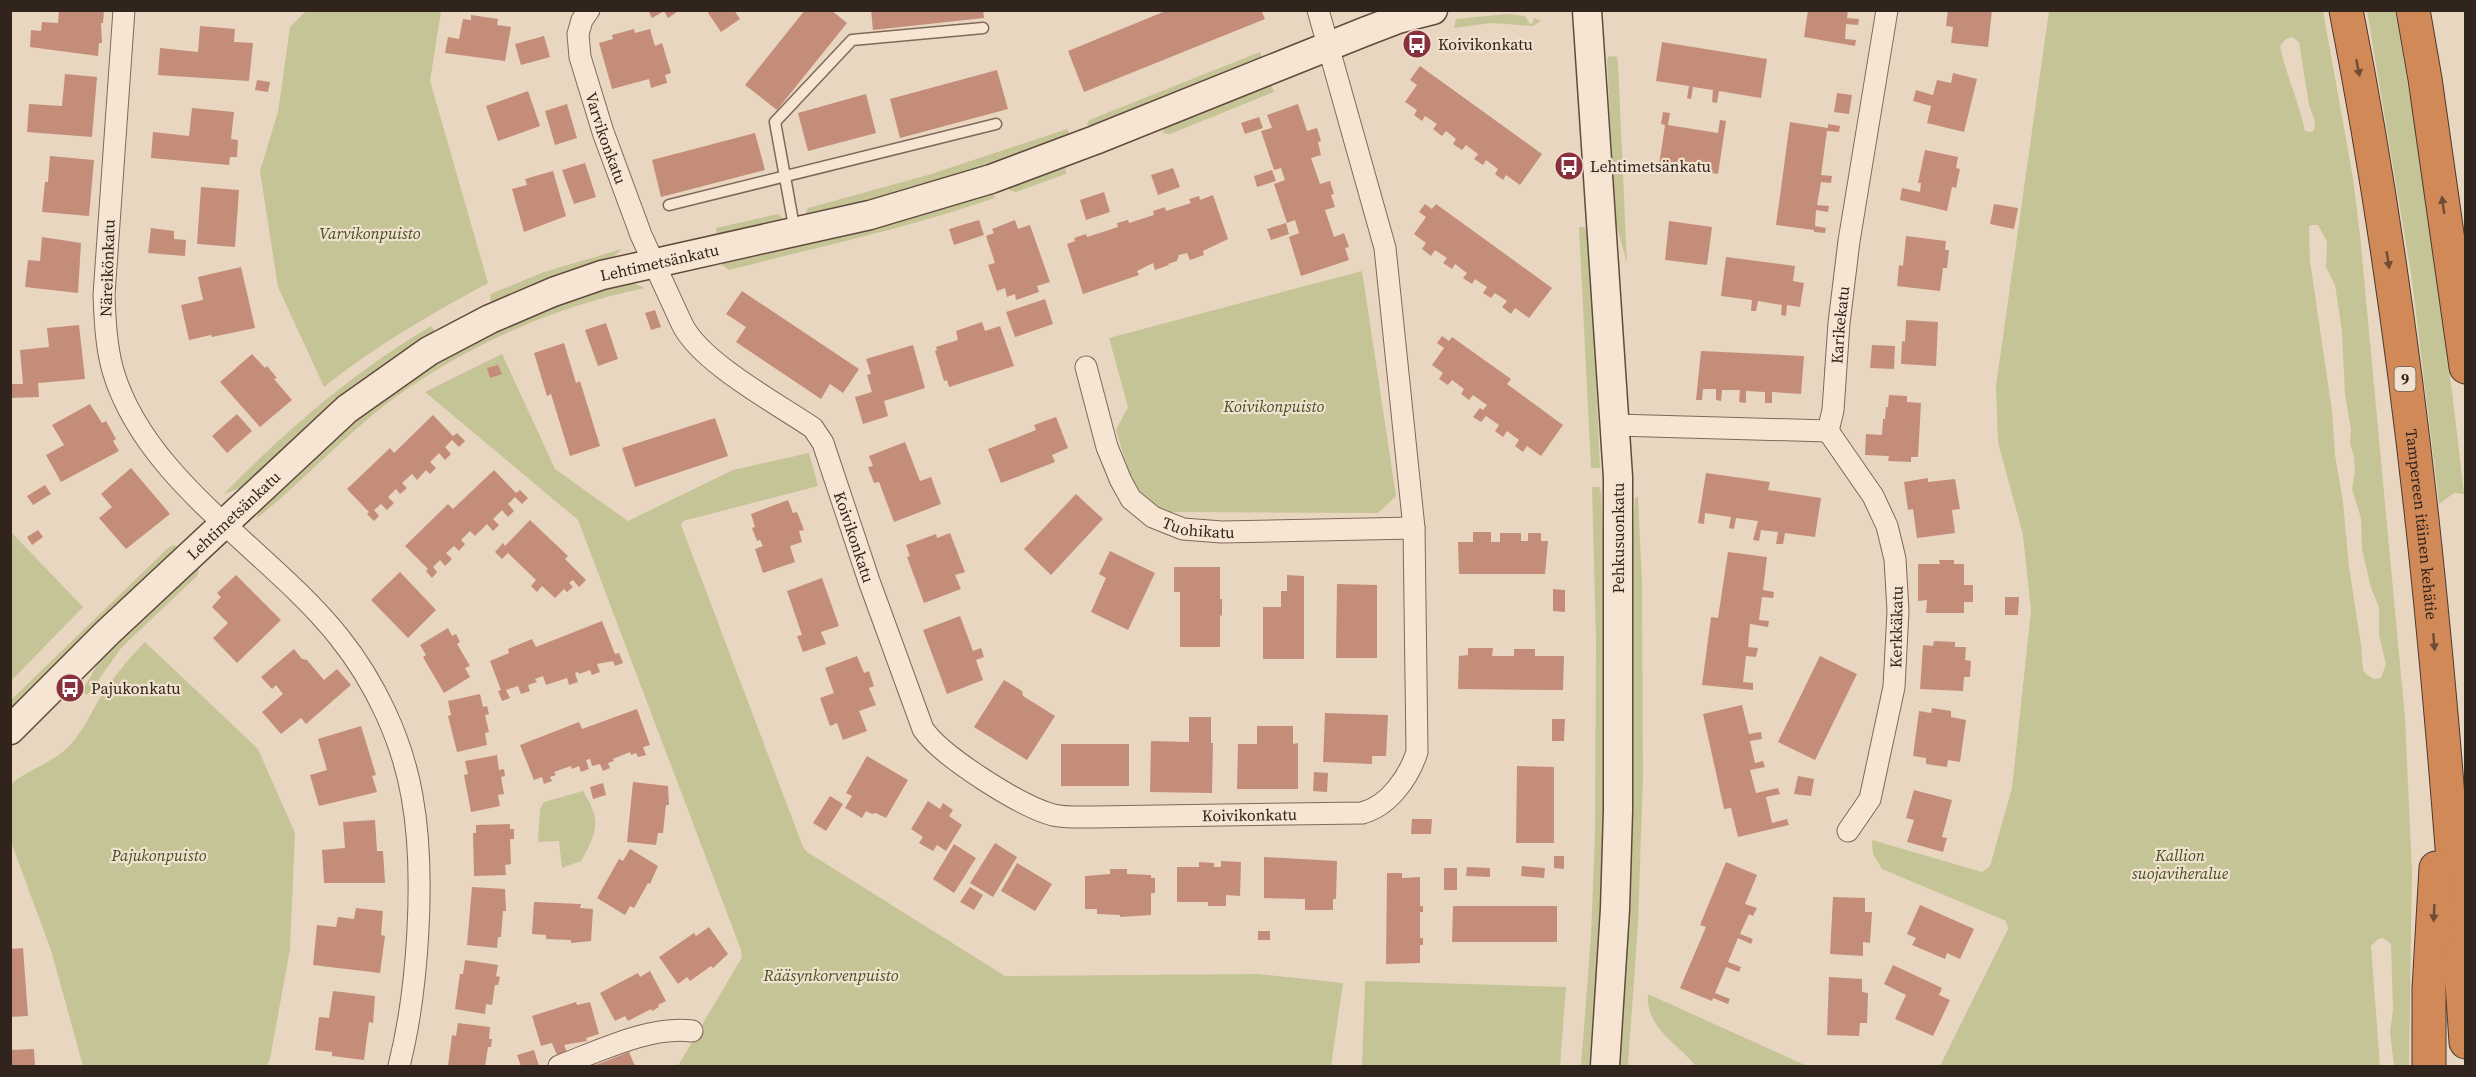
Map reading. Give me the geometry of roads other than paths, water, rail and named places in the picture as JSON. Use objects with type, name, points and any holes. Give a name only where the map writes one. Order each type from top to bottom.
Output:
[{"type":"highway","name":"Tampereen itäinen kehätie","points":[[2346,10],[2362,89],[2396,313],[2422,514],[2452,842],[2466,1042]]},
{"type":"highway","points":[[2413,10],[2426,79],[2466,366]]},
{"type":"highway","points":[[2429,1066],[2429,989],[2444,749]]},
{"type":"street","name":"Näreikönkatu","points":[[124,10],[104,295],[107,343],[113,371],[127,406],[145,437],[203,506],[224,524]]},
{"type":"street","name":"Varvikonkatu","points":[[589,10],[582,20],[578,34],[580,57],[603,132],[641,235],[654,262]]},
{"type":"street","name":"Koivikonkatu","points":[[654,262],[684,330],[696,346],[714,362],[813,428],[823,442],[920,723],[928,736],[954,758],[1013,797],[1051,814],[1094,817],[1369,812],[1405,779],[1417,752],[1413,528],[1385,248],[1317,10]]},
{"type":"street","name":"Lehtimetsänkatu","points":[[10,730],[107,633],[347,409],[429,351],[490,319],[553,292],[602,275],[870,215],[991,178],[1095,140],[1398,19],[1433,10]]},
{"type":"street","name":"Pehkusuonkatu","points":[[1587,10],[1618,477],[1620,732],[1615,909],[1605,1066]]},
{"type":"street","name":"Karikekatu","points":[[1828,431],[1833,410],[1839,323],[1849,241],[1887,10]]},
{"type":"street","name":"Tuohikatu","points":[[1086,367],[1107,447],[1121,481],[1141,509],[1159,520],[1183,529],[1222,532],[1413,528]]},
{"type":"street","points":[[1615,425],[1828,431]]},
{"type":"street","name":"Kerkkäkatu","points":[[1828,431],[1873,496],[1887,526],[1895,559],[1899,611],[1894,687],[1870,799],[1848,831]]},
{"type":"street","points":[[224,524],[338,635],[357,660],[384,711],[404,765],[412,796],[417,847],[417,924],[411,1002],[399,1066]]},
{"type":"street","points":[[559,1066],[650,1034],[672,1030],[692,1031]]},
{"type":"lane","points":[[795,232],[775,123],[852,40],[983,28]]},
{"type":"lane","points":[[669,205],[996,124]]},
{"type":"place","name":"Koivikonkatu","points":[[1417,44]]},
{"type":"place","name":"Lehtimetsänkatu","points":[[1569,166]]},
{"type":"place","name":"Pajukonkatu","points":[[70,688]]},
{"type":"park label","name":"Varvikonpuisto","points":[[370,233]]},
{"type":"park label","name":"Koivikonpuisto","points":[[1274,406]]},
{"type":"park label","name":"Pajukonpuisto","points":[[159,855]]},
{"type":"park label","name":"Kallion suojaviheralue","points":[[2180,864]]},
{"type":"park label","name":"Rääsynkorvenpuisto","points":[[831,975]]}]
